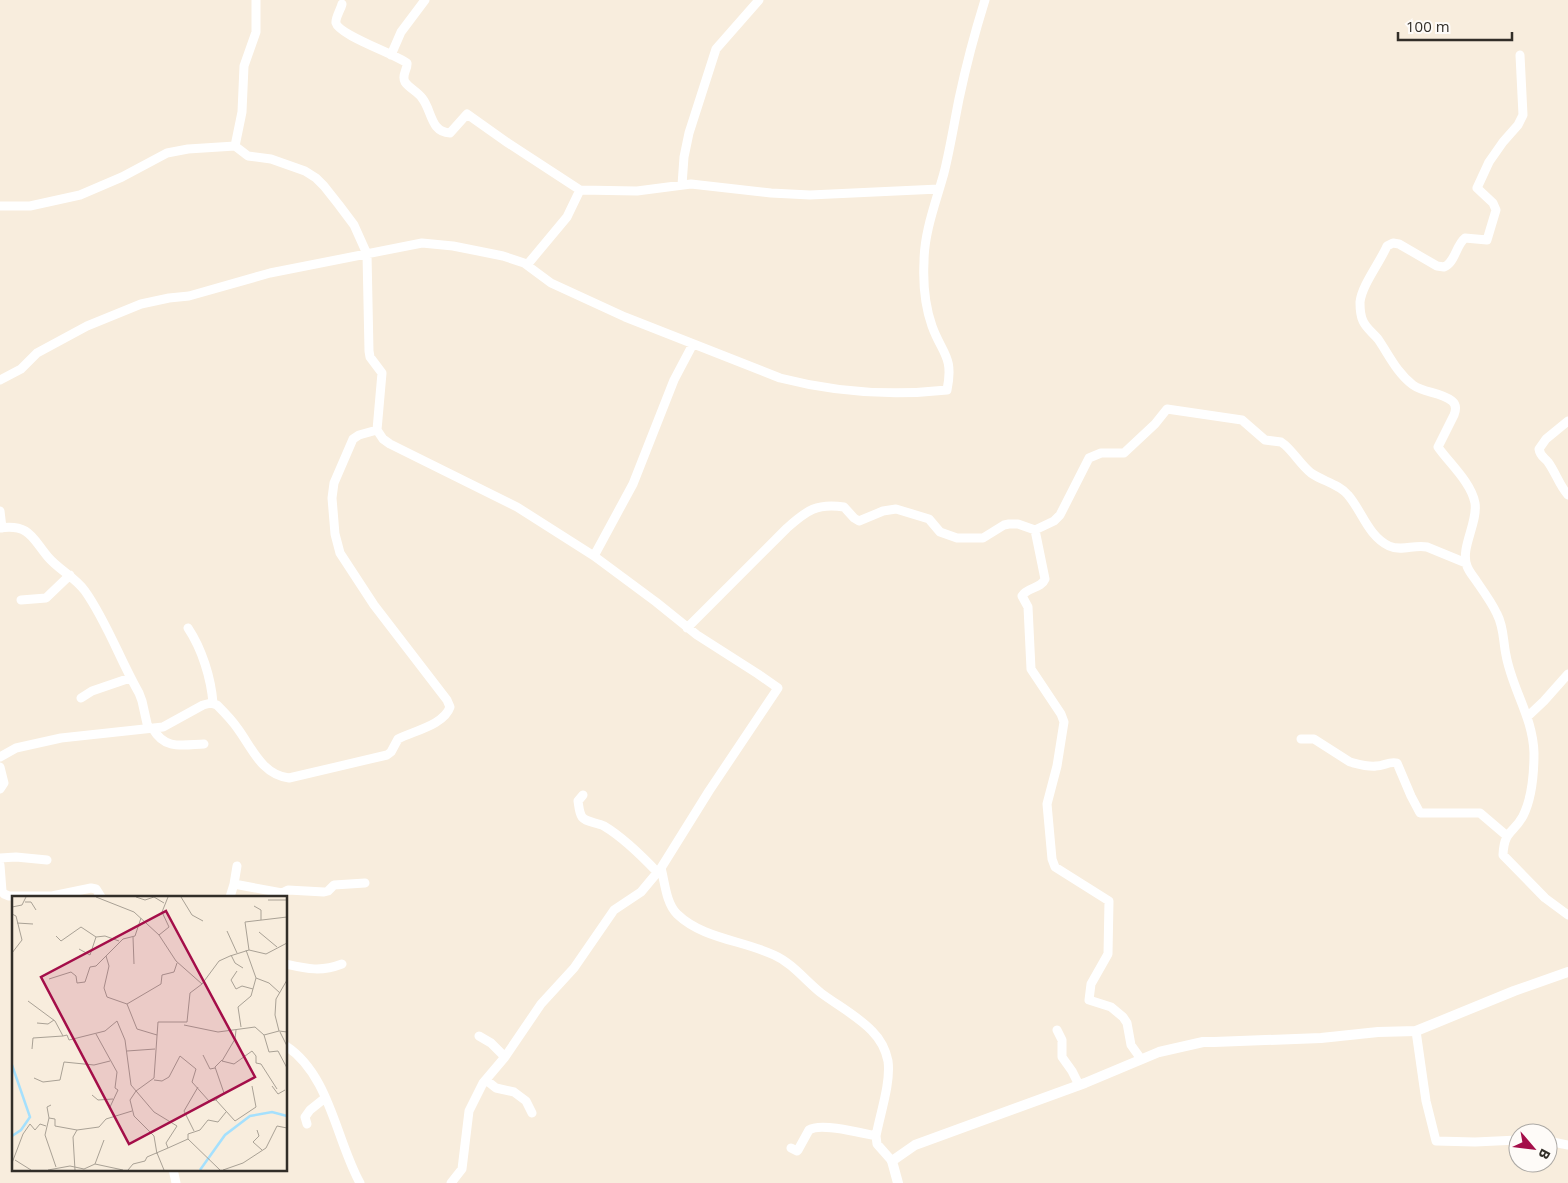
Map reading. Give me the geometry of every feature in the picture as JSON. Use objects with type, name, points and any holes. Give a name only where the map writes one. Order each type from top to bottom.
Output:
[{"type":"street","points":[[235,146],[242,112],[244,66],[256,32],[256,0]]},
{"type":"street","points":[[391,55],[401,32],[425,0]]},
{"type":"street","points":[[682,185],[684,157],[689,133],[716,50],[759,0]]},
{"type":"street","points":[[0,380],[21,369],[37,353],[87,326],[141,304],[168,298],[190,296],[270,273],[412,245],[439,244],[503,256],[527,265],[544,279],[563,290],[625,317],[780,378],[851,390],[921,393],[947,390],[948,360],[932,326],[929,315],[924,262],[927,236],[948,156],[961,89],[985,0]]},
{"type":"street","points":[[342,4],[336,24],[347,33],[407,63],[408,66],[403,77],[404,82],[423,98],[432,121],[438,128],[450,133],[467,114],[508,144],[580,190],[637,191],[682,185],[699,185],[771,194],[810,195],[938,189]]},
{"type":"street","points":[[1520,55],[1523,115],[1518,125],[1489,162],[1478,188],[1493,203],[1496,210],[1487,240],[1465,238],[1450,263],[1444,267],[1437,266],[1402,245],[1393,244],[1387,246],[1365,286],[1360,301],[1363,322],[1401,374],[1416,386],[1447,398],[1455,405],[1454,415],[1438,445],[1459,473],[1475,503],[1474,518],[1465,557],[1466,563],[1498,616],[1503,628],[1506,655],[1512,678],[1531,730],[1534,752],[1530,795],[1522,818],[1507,836],[1503,855],[1545,898],[1568,915]]},
{"type":"street","points":[[0,206],[30,206],[80,195],[122,177],[167,153],[188,149],[235,146],[248,156],[278,161],[305,171],[324,186],[354,225],[367,254],[369,351],[370,357],[382,373],[377,430],[383,439],[517,507],[594,556],[688,628],[778,688],[660,870],[636,897],[614,910],[574,968],[541,1004],[505,1057],[486,1080],[471,1105],[466,1126],[463,1165],[451,1183]]},
{"type":"street","points":[[527,265],[567,217],[580,190]]},
{"type":"street","points":[[594,556],[633,484],[674,380],[693,344]]},
{"type":"street","points":[[688,628],[787,528],[813,508],[823,506],[844,507],[859,521],[883,511],[900,510],[929,519],[944,534],[964,539],[983,538],[1009,524],[1018,524],[1035,530],[1054,521],[1060,515],[1089,458],[1102,453],[1124,453],[1155,424],[1164,411],[1170,409],[1242,420],[1265,440],[1281,442],[1285,445],[1312,474],[1346,492],[1370,528],[1385,543],[1399,549],[1420,545],[1427,546],[1466,563]]},
{"type":"street","points":[[1568,421],[1546,439],[1538,449],[1539,453],[1548,462],[1561,488],[1568,495]]},
{"type":"street","points":[[0,757],[16,748],[61,738],[163,727],[203,705],[213,703],[238,729],[251,751],[266,767],[276,775],[290,778],[387,755],[391,752],[398,739],[434,723],[448,713],[450,707],[447,700],[374,605],[340,553],[332,498],[334,483],[353,440],[360,435],[377,430]]},
{"type":"street","points":[[0,511],[2,514],[1,528],[20,529],[30,533],[49,558],[88,595],[142,701],[150,728],[157,736],[171,745],[204,744]]},
{"type":"street","points":[[1035,530],[1045,579],[1042,585],[1024,593],[1022,596],[1028,607],[1030,667],[1061,714],[1064,722],[1058,766],[1048,804],[1052,859],[1055,867],[1109,901],[1108,954],[1091,984],[1089,1000],[1111,1008],[1124,1017],[1127,1023],[1128,1038],[1141,1059]]},
{"type":"street","points":[[21,600],[46,598],[70,576]]},
{"type":"street","points":[[188,628],[194,636],[202,656],[213,703]]},
{"type":"street","points":[[1527,717],[1568,674]]},
{"type":"street","points":[[81,698],[92,691],[130,678]]},
{"type":"street","points":[[1301,739],[1314,739],[1355,764],[1376,766],[1392,761],[1397,763],[1410,796],[1420,813],[1480,813],[1507,836]]},
{"type":"street","points":[[0,767],[4,783],[0,790]]},
{"type":"street","points":[[583,795],[578,802],[582,816],[608,828],[660,870],[671,905],[684,920],[700,931],[773,954],[782,959],[819,992],[873,1032],[885,1051],[889,1070],[876,1136],[877,1144],[892,1161],[898,1183]]},
{"type":"street","points":[[0,858],[16,857],[47,860]]},
{"type":"street","points":[[0,865],[2,891],[9,896],[52,896],[91,888],[96,890],[100,896]]},
{"type":"street","points":[[230,896],[237,866]]},
{"type":"street","points":[[234,884],[282,893],[288,890],[324,892],[334,885],[365,883]]},
{"type":"street","points":[[288,964],[320,970],[330,969],[342,964]]},
{"type":"street","points":[[892,1161],[908,1149],[924,1141],[992,1118],[1160,1052],[1203,1042],[1321,1038],[1378,1032],[1416,1031],[1514,991],[1568,972]]},
{"type":"street","points":[[1057,1030],[1062,1040],[1062,1057],[1072,1070],[1079,1085]]},
{"type":"street","points":[[1416,1031],[1426,1101],[1436,1141],[1508,1140]]},
{"type":"street","points":[[479,1036],[491,1043],[505,1057]]},
{"type":"street","points":[[288,1047],[296,1053],[315,1078],[360,1183]]},
{"type":"street","points":[[486,1080],[496,1088],[514,1092],[526,1101],[532,1113]]},
{"type":"street","points":[[308,1124],[305,1117],[307,1113],[325,1098]]},
{"type":"street","points":[[791,1148],[797,1151],[809,1130],[817,1127],[876,1136]]},
{"type":"street","points":[[173,1170],[176,1183]]}]
